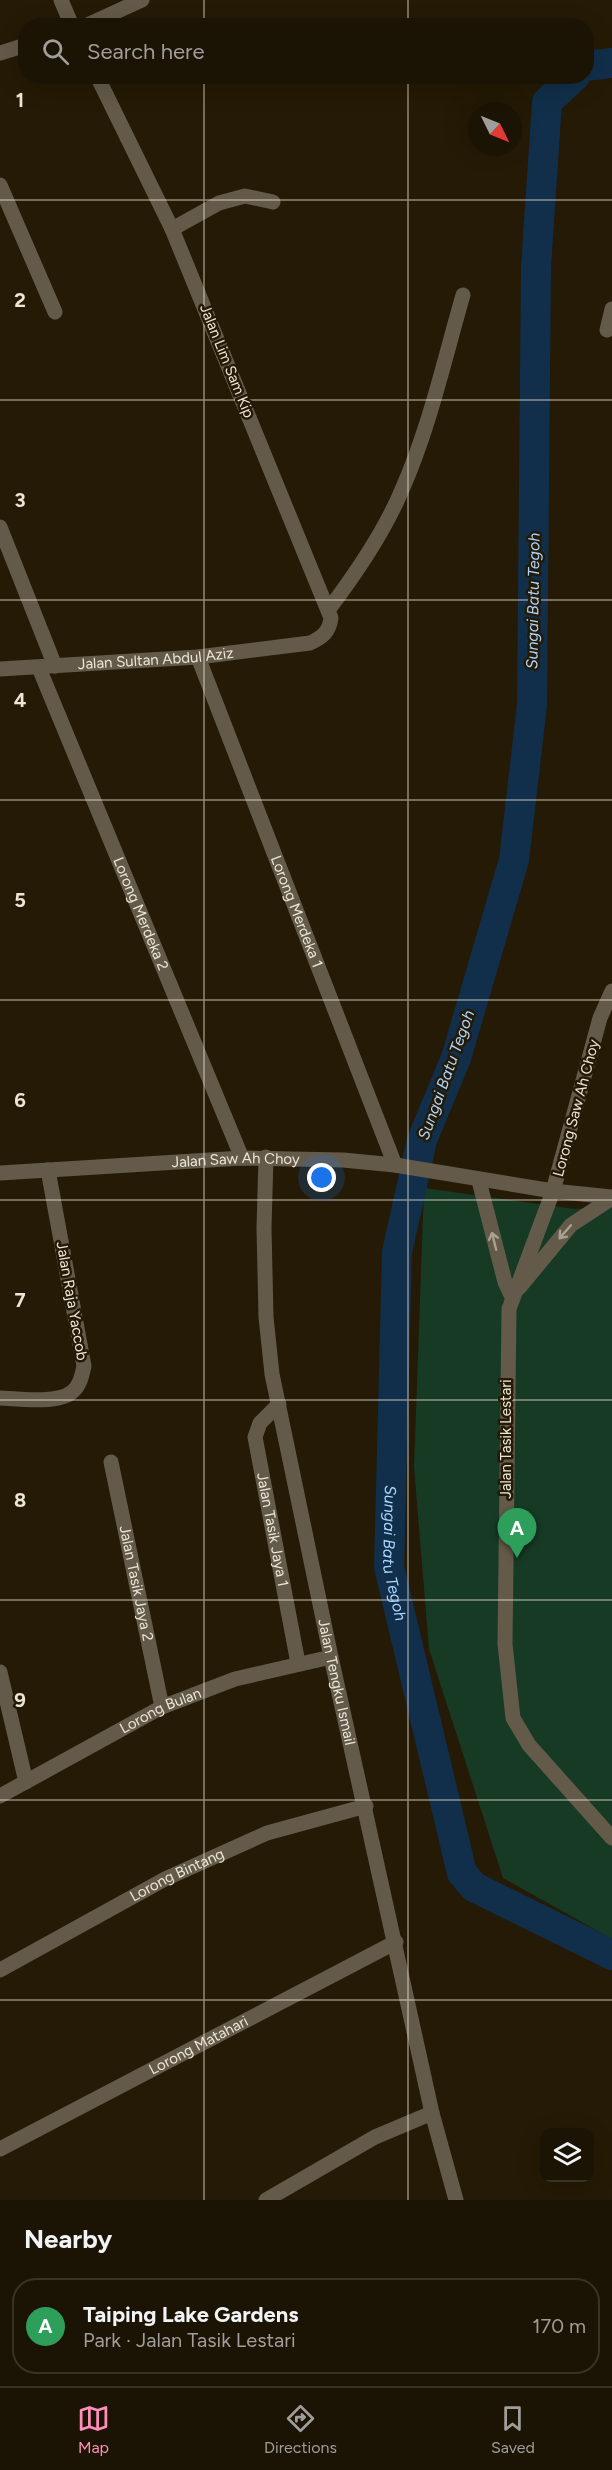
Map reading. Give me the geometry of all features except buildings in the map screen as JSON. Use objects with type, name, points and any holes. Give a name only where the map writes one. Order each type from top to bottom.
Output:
[{"type":"street","points":[[61,0],[69,18]]},
{"type":"street","points":[[103,18],[142,0]]},
{"type":"street","points":[[0,53],[18,47]]},
{"type":"street","name":"Jalan Lim Sam Kip","points":[[101,84],[172,229],[329,609]]},
{"type":"street","points":[[0,185],[55,312]]},
{"type":"street","points":[[172,229],[219,203],[236,198],[245,196],[273,202]]},
{"type":"street","points":[[329,609],[363,562],[401,493],[423,433],[463,295]]},
{"type":"street","points":[[607,330],[612,309]]},
{"type":"street","points":[[0,527],[55,666]]},
{"type":"street","name":"Jalan Sultan Abdul Aziz","points":[[0,669],[198,657],[310,643],[321,638],[329,630],[331,618],[329,609]]},
{"type":"street","name":"Lorong Merdeka 1","points":[[198,657],[400,1167]]},
{"type":"street","name":"Lorong Merdeka 2","points":[[39,668],[242,1158]]},
{"type":"street","name":"Lorong Saw Ah Choy","points":[[553,1191],[600,1018],[612,991]]},
{"type":"street","name":"Jalan Saw Ah Choy","points":[[0,1173],[266,1157],[343,1160],[612,1198]]},
{"type":"street","name":"Jalan Tengku Ismail","points":[[266,1157],[264,1228],[266,1317],[272,1374],[331,1657],[366,1806],[432,2113],[456,2200]]},
{"type":"street","name":"Jalan Raja Yaccob","points":[[0,1398],[58,1399],[73,1392],[81,1379],[84,1365],[48,1170]]},
{"type":"street","points":[[479,1181],[505,1282],[512,1297],[570,1225],[612,1198]]},
{"type":"street","name":"Jalan Tasik Lestari","points":[[553,1191],[512,1297],[507,1323],[505,1644],[513,1718],[529,1745],[612,1839]]},
{"type":"street","name":"Jalan Tasik Jaya 1","points":[[279,1404],[260,1423],[255,1437],[298,1663]]},
{"type":"street","name":"Jalan Tasik Jaya 2","points":[[111,1462],[162,1707]]},
{"type":"street","name":"Lorong Bulan","points":[[0,1796],[162,1707],[235,1679],[331,1657]]},
{"type":"street","points":[[0,1672],[26,1782]]},
{"type":"street","name":"Lorong Bintang","points":[[0,1970],[165,1879],[267,1833],[366,1806]]},
{"type":"street","name":"Lorong Matahari","points":[[0,2149],[396,1942]]},
{"type":"street","points":[[266,2200],[375,2137],[432,2113]]},
{"type":"green space","points":[[424,1188],[575,1209],[612,1206],[612,1939],[503,1878],[429,1649],[414,1467]]},
{"type":"waterway","name":"Sungai Batu Tegoh","points":[[594,65],[612,63]]},
{"type":"waterway","name":"Sungai Batu Tegoh","points":[[566,84],[547,102],[536,267],[532,705],[514,860],[456,1058],[422,1140],[397,1252],[389,1567],[462,1873],[474,1887],[612,1955]]},
{"type":"place","name":"Taiping Lake Gardens","points":[[517,1558]]}]
